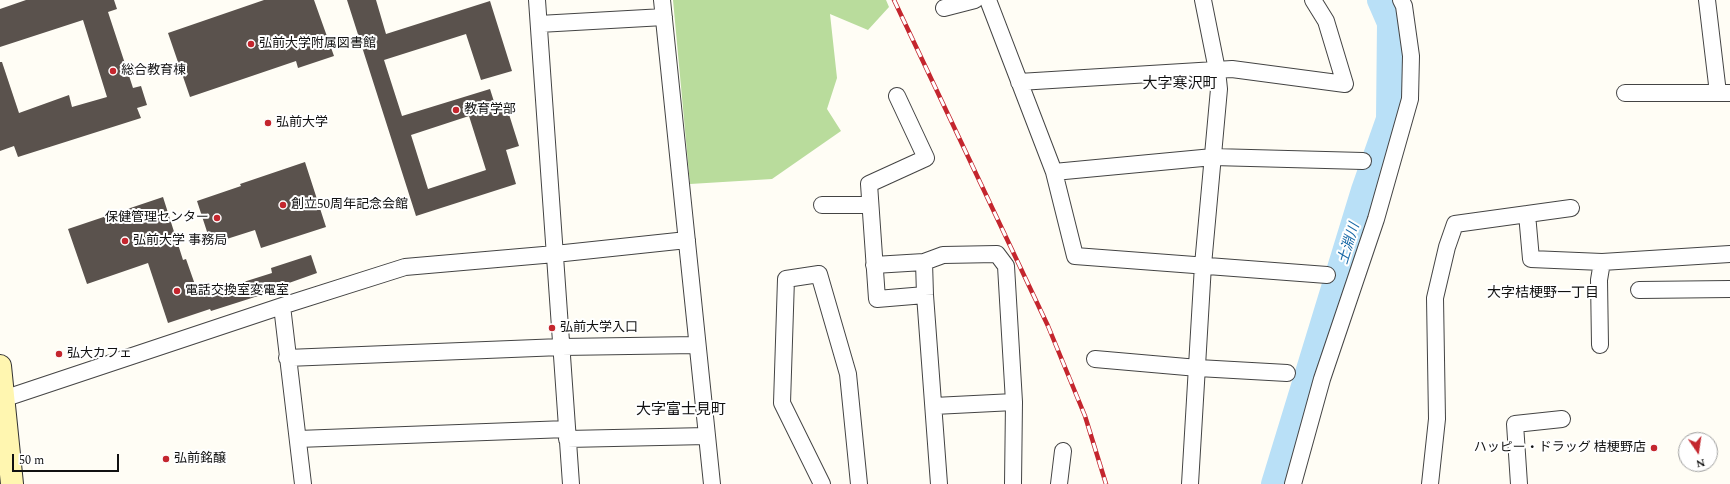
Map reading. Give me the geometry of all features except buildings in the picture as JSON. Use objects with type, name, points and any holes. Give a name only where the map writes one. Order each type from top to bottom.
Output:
[{"type":"main road","points":[[0,366],[12,484]]},
{"type":"street","points":[[537,0],[571,484]]},
{"type":"street","points":[[662,0],[712,484]]},
{"type":"street","points":[[944,8],[975,0]]},
{"type":"street","points":[[988,0],[1054,172],[1075,256],[1327,275]]},
{"type":"street","points":[[1190,484],[1203,265],[1219,90],[1217,70],[1203,0]]},
{"type":"street","points":[[1019,82],[1232,69],[1345,84],[1326,21],[1313,0]]},
{"type":"street","points":[[1293,484],[1322,379],[1376,219],[1410,99],[1411,56],[1404,6],[1401,0]]},
{"type":"street","points":[[1625,93],[1724,93],[1706,0]]},
{"type":"street","points":[[539,24],[664,17]]},
{"type":"street","points":[[897,96],[926,158],[869,184],[877,299],[925,295]]},
{"type":"street","points":[[1054,172],[1213,157],[1363,161]]},
{"type":"street","points":[[822,205],[870,205]]},
{"type":"street","points":[[1430,484],[1438,419],[1435,298],[1447,247],[1455,224],[1570,208]]},
{"type":"street","points":[[1528,214],[1531,259],[1602,262],[1730,254]]},
{"type":"street","points":[[3,399],[282,306],[405,267],[555,254],[686,240]]},
{"type":"street","points":[[874,265],[924,262],[943,255],[996,254],[1006,266],[1014,402],[1013,484]]},
{"type":"street","points":[[924,262],[925,295],[939,484]]},
{"type":"street","points":[[1600,346],[1599,280],[1602,262]]},
{"type":"street","points":[[822,484],[782,403],[786,279],[819,274],[848,374],[859,484]]},
{"type":"street","points":[[1639,290],[1730,289]]},
{"type":"street","points":[[282,306],[303,484]]},
{"type":"street","points":[[287,358],[561,347],[697,345]]},
{"type":"street","points":[[1094,359],[1198,368],[1287,373]]},
{"type":"street","points":[[934,406],[1014,402]]},
{"type":"street","points":[[1519,484],[1515,424],[1562,419]]},
{"type":"street","points":[[298,439],[567,434],[707,436]]},
{"type":"street","points":[[1059,484],[1064,451]]},
{"type":"green space","points":[[673,0],[886,0],[889,7],[868,30],[830,14],[837,78],[827,109],[841,131],[772,179],[690,184]]},
{"type":"waterway","name":"土淵川","points":[[1274,484],[1364,190],[1389,119],[1390,23],[1380,0]]},
{"type":"railway","points":[[894,0],[1048,326],[1085,416],[1106,484]]},
{"type":"place","name":"弘前大学附属図書館","points":[[251,44]]},
{"type":"place","name":"総合教育棟","points":[[113,71]]},
{"type":"place","name":"教育学部","points":[[456,110]]},
{"type":"place","name":"弘前大学","points":[[268,123]]},
{"type":"place","name":"創立50周年記念会館","points":[[283,205]]},
{"type":"place","name":"保健管理センター","points":[[217,218]]},
{"type":"place","name":"弘前大学 事務局","points":[[125,241]]},
{"type":"place","name":"電話交換室変電室","points":[[177,291]]},
{"type":"place","name":"弘前大学入口","points":[[552,328]]},
{"type":"place","name":"弘大カフェ","points":[[59,354]]},
{"type":"place","name":"ハッピー・ドラッグ 桔梗野店","points":[[1654,448]]},
{"type":"place","name":"弘前銘醸","points":[[166,459]]},
{"type":"district","name":"大字寒沢町","points":[[1180,85]]},
{"type":"district","name":"大字桔梗野一丁目","points":[[1543,294]]},
{"type":"district","name":"大字富士見町","points":[[681,411]]}]
